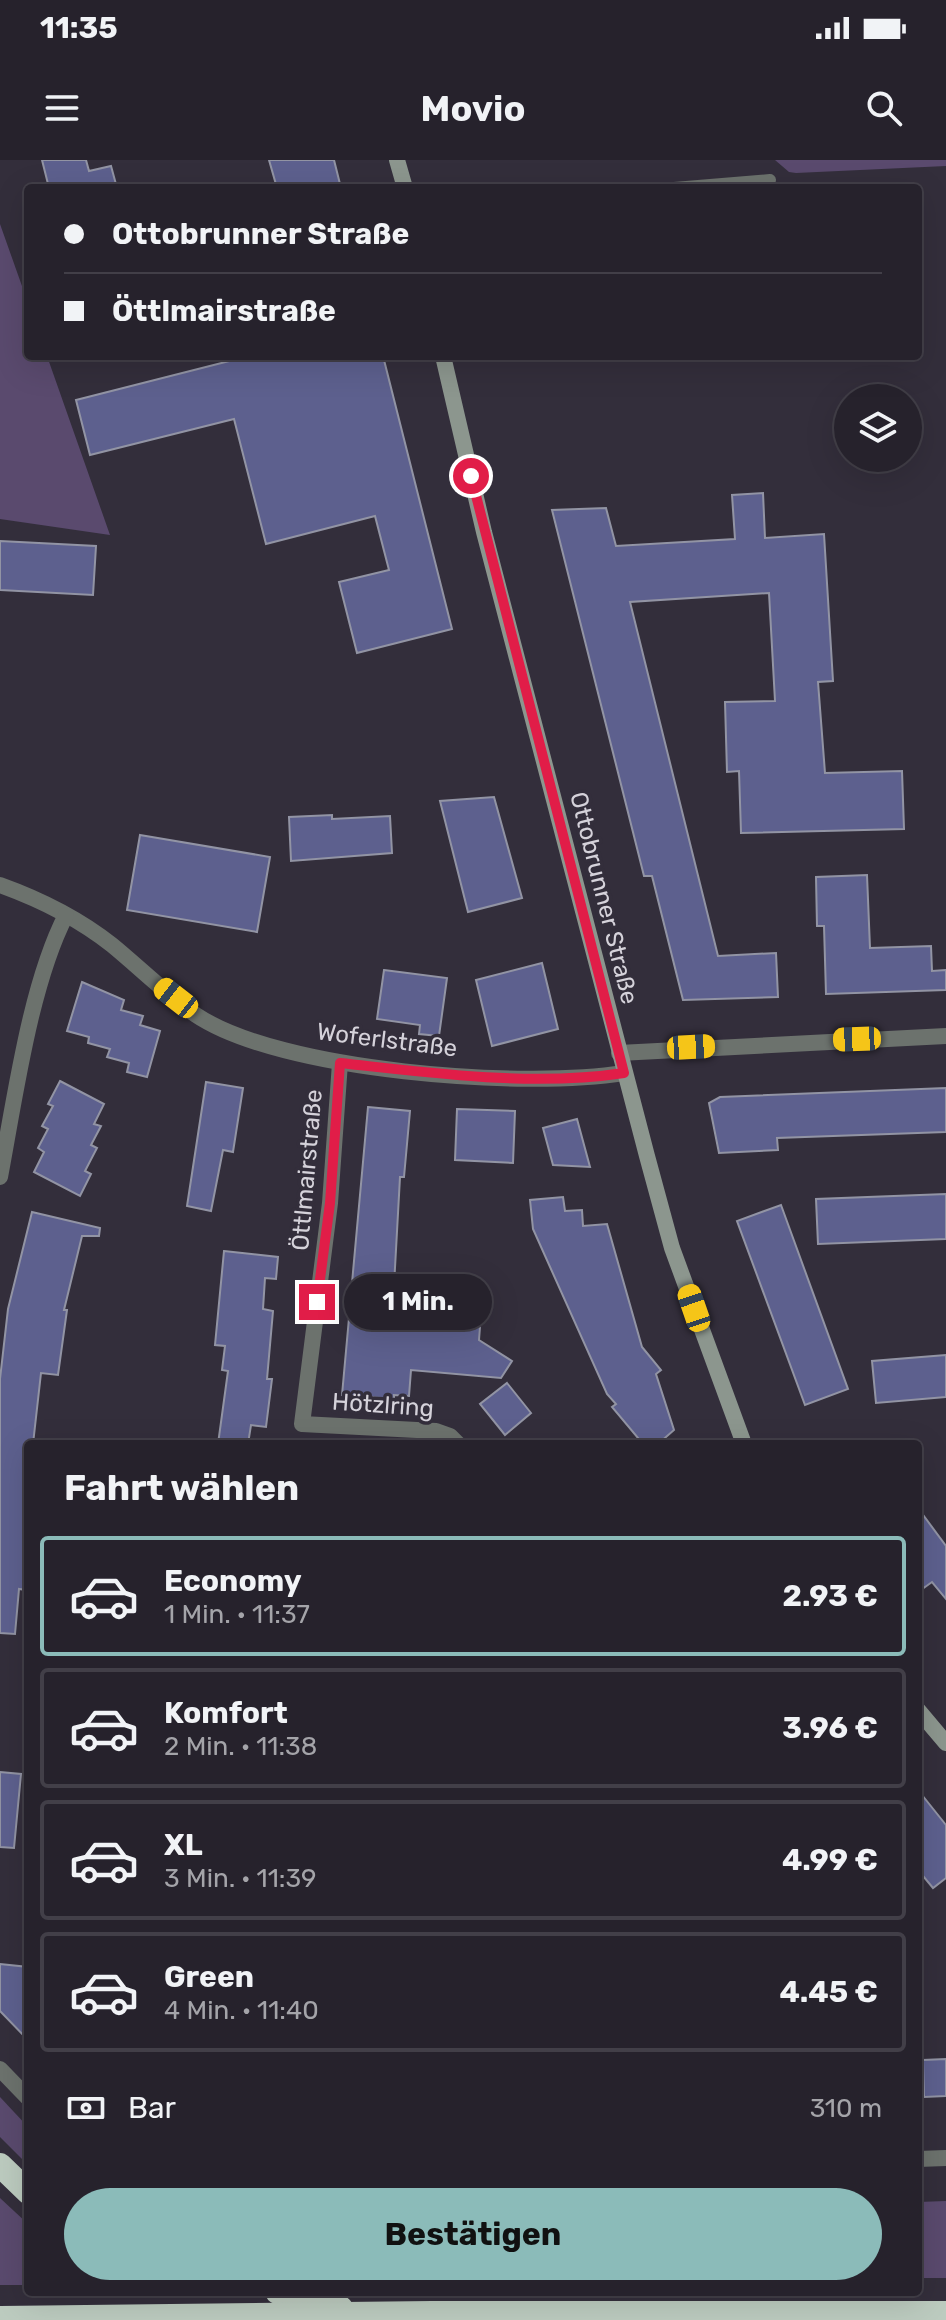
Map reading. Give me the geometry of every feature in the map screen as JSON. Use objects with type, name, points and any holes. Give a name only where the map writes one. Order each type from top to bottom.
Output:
[{"type":"highway","points":[[0,2165],[24,2188]]},
{"type":"highway","points":[[308,2296],[354,2314]]},
{"type":"highway","points":[[0,2318],[946,2313]]},
{"type":"main road","points":[[397,160],[404,184]]},
{"type":"main road","name":"Ottobrunner Straße","points":[[444,360],[484,532],[672,1248],[743,1440]]},
{"type":"main road","points":[[922,1715],[946,1743]]},
{"type":"street","name":"Woferlstraße","points":[[0,885],[66,915],[109,943],[197,1015],[227,1031],[340,1063],[425,1072],[569,1079],[624,1073]]},
{"type":"street","points":[[0,1177],[20,1074],[49,955],[66,915]]},
{"type":"street","points":[[619,1053],[946,1036]]},
{"type":"street","name":"Öttlmairstraße","points":[[302,1424],[330,1203],[340,1063]]},
{"type":"street","name":"Hötzlring","points":[[302,1424],[436,1431],[454,1440]]},
{"type":"street","points":[[0,2069],[24,2094]]},
{"type":"street","points":[[922,2159],[946,2158]]},
{"type":"lane","points":[[722,184],[770,180]]},
{"type":"shaded area","points":[[775,160],[946,160],[946,166],[796,173],[789,172]]},
{"type":"shaded area","points":[[0,224],[24,292],[24,360],[48,360],[110,535],[0,519]]},
{"type":"shaded area","points":[[0,2097],[24,2123],[24,2161],[0,2137]]},
{"type":"shaded area","points":[[0,2198],[24,2220],[24,2285],[0,2285]]},
{"type":"shaded area","points":[[946,2201],[946,2278],[922,2278],[922,2202]]},
{"type":"building","points":[[42,160],[86,160],[89,171],[111,166],[116,184],[48,184]]},
{"type":"building","points":[[269,160],[334,160],[340,184],[276,184]]},
{"type":"building","points":[[233,360],[384,360],[452,629],[357,653],[339,582],[389,570],[375,516],[266,544],[234,419],[90,455],[76,400]]},
{"type":"building","points":[[763,493],[765,538],[824,534],[833,681],[818,682],[825,773],[902,771],[904,829],[741,833],[739,771],[727,772],[725,702],[775,701],[769,593],[630,602],[718,956],[776,953],[778,997],[683,1000],[652,876],[644,876],[552,510],[606,508],[616,546],[735,539],[732,495]]},
{"type":"building","points":[[0,541],[96,546],[93,595],[0,590]]},
{"type":"building","points":[[494,797],[522,898],[468,912],[440,801]]},
{"type":"building","points":[[332,815],[332,819],[390,816],[392,853],[291,861],[289,817]]},
{"type":"building","points":[[140,835],[270,857],[257,932],[127,910]]},
{"type":"building","points":[[867,875],[870,948],[931,946],[932,971],[946,970],[946,990],[826,994],[824,926],[817,926],[816,877]]},
{"type":"building","points":[[542,963],[558,1029],[492,1046],[476,980]]},
{"type":"building","points":[[384,970],[447,978],[439,1036],[419,1034],[420,1025],[377,1019]]},
{"type":"building","points":[[82,982],[124,1000],[121,1010],[143,1016],[140,1025],[160,1031],[147,1077],[127,1072],[129,1063],[107,1057],[110,1049],[88,1043],[89,1037],[67,1031]]},
{"type":"building","points":[[60,1081],[104,1104],[94,1124],[101,1126],[91,1145],[97,1148],[85,1171],[91,1174],[80,1196],[34,1172],[44,1152],[38,1148],[48,1129],[42,1126],[53,1106],[48,1104]]},
{"type":"building","points":[[206,1082],[243,1088],[233,1152],[223,1150],[211,1211],[187,1206]]},
{"type":"building","points":[[946,1088],[946,1132],[777,1138],[778,1150],[719,1153],[709,1103],[720,1097]]},
{"type":"building","points":[[368,1107],[410,1111],[404,1177],[400,1177],[394,1286],[352,1283]]},
{"type":"building","points":[[457,1109],[515,1111],[513,1163],[455,1160]]},
{"type":"building","points":[[577,1119],[590,1167],[553,1165],[543,1128]]},
{"type":"building","points":[[946,1194],[946,1239],[818,1244],[816,1199]]},
{"type":"building","points":[[563,1197],[565,1211],[582,1210],[583,1226],[607,1224],[642,1347],[661,1370],[656,1374],[674,1430],[663,1440],[640,1440],[612,1407],[616,1404],[607,1394],[533,1229],[530,1200]]},
{"type":"building","points":[[781,1205],[848,1389],[805,1405],[737,1221]]},
{"type":"building","points":[[32,1212],[100,1228],[99,1236],[82,1236],[64,1310],[67,1310],[58,1375],[41,1373],[33,1440],[24,1440],[24,1590],[19,1589],[15,1634],[0,1633],[0,1379],[8,1309]]},
{"type":"building","points":[[224,1251],[278,1257],[276,1279],[265,1278],[263,1309],[273,1311],[267,1379],[272,1379],[266,1427],[251,1425],[249,1440],[219,1440],[228,1371],[222,1370],[225,1346],[215,1345]]},
{"type":"building","points":[[349,1318],[428,1327],[428,1323],[480,1327],[479,1340],[512,1361],[501,1378],[411,1370],[409,1396],[394,1395],[394,1399],[342,1395]]},
{"type":"building","points":[[946,1355],[946,1397],[876,1403],[872,1361]]},
{"type":"building","points":[[507,1383],[531,1413],[505,1435],[480,1404]]},
{"type":"building","points":[[922,1513],[946,1546],[946,1599],[932,1582],[922,1589]]},
{"type":"building","points":[[0,1772],[21,1774],[14,1848],[0,1847]]},
{"type":"building","points":[[922,1795],[946,1825],[946,1878],[933,1888],[922,1875]]},
{"type":"building","points":[[0,1964],[24,1967],[24,2036],[0,2011]]},
{"type":"building","points":[[946,2059],[946,2096],[924,2097],[923,2060]]},
{"type":"route","points":[[317,1302],[330,1203],[340,1063],[425,1072],[569,1079],[624,1073],[471,476]]}]
